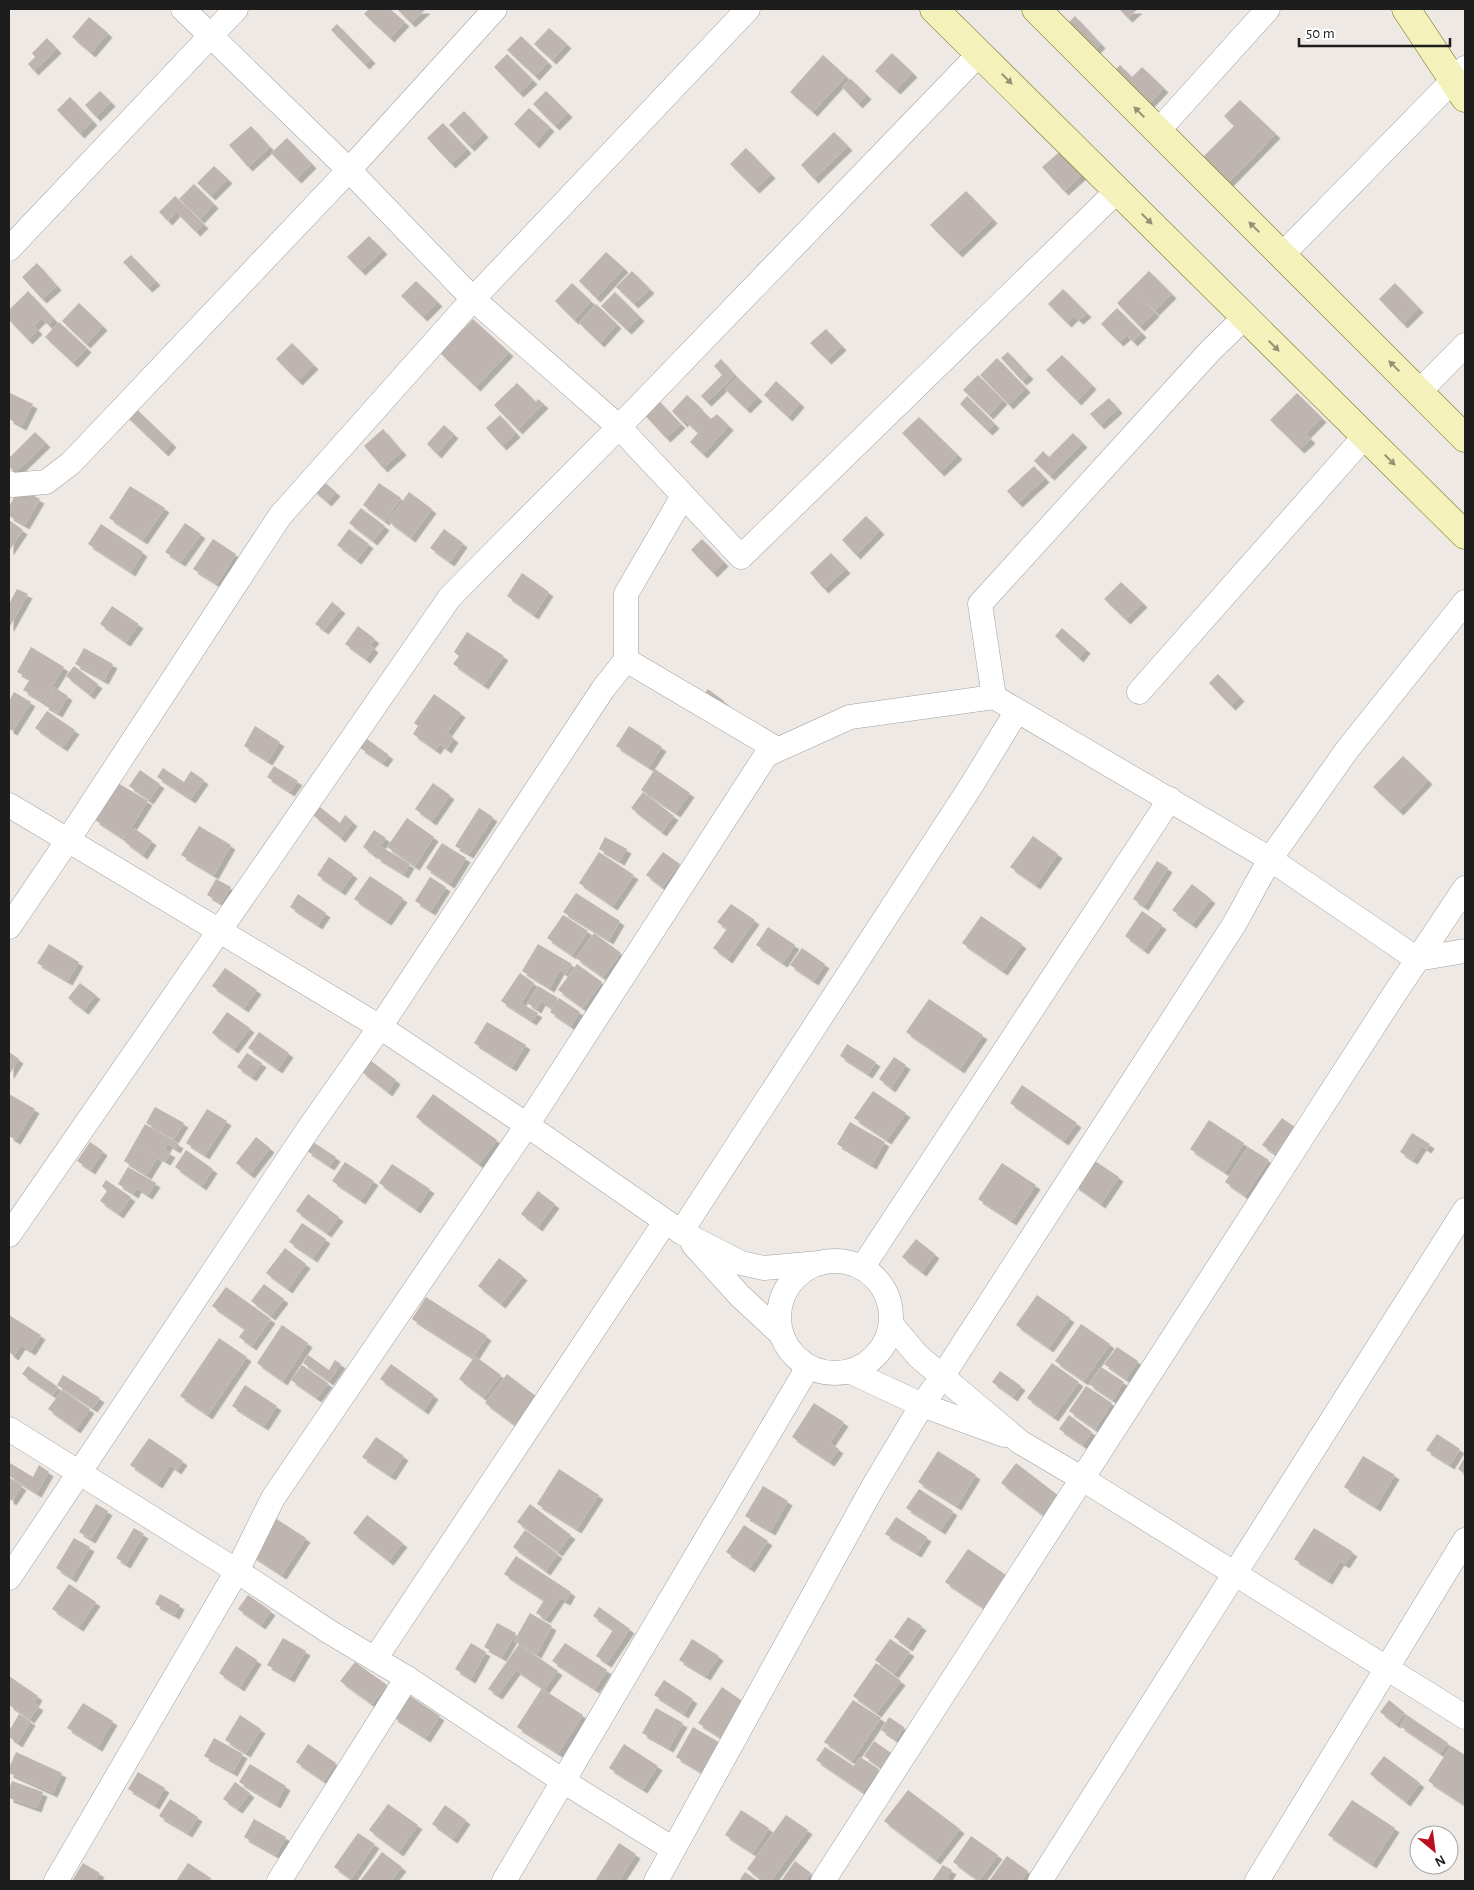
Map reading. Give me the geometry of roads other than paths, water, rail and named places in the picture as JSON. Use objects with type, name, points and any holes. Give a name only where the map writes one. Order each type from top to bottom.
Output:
[{"type":"main road","points":[[934,9],[1465,536]]},
{"type":"main road","points":[[1036,9],[1465,438]]},
{"type":"main road","points":[[1406,9],[1461,82]]},
{"type":"street","points":[[183,9],[349,170],[473,299],[619,428],[741,557],[1118,190]]},
{"type":"street","points":[[9,249],[236,9]]},
{"type":"street","points":[[9,484],[46,482],[71,463],[349,170],[495,9]]},
{"type":"street","points":[[9,928],[280,516],[473,299],[748,9]]},
{"type":"street","points":[[1158,131],[1268,9]]},
{"type":"street","points":[[9,1235],[450,597],[619,428],[980,53]]},
{"type":"street","points":[[1282,255],[1461,82]]},
{"type":"street","points":[[994,697],[980,604],[1210,351],[1245,317]]},
{"type":"street","points":[[1419,392],[1465,345]]},
{"type":"street","points":[[1138,692],[1365,436]]},
{"type":"street","points":[[9,1578],[307,1132],[380,1027],[603,689],[626,660],[626,594],[684,496]]},
{"type":"street","points":[[656,1881],[873,1487],[922,1405],[1235,924],[1270,859],[1347,750],[1465,602]]},
{"type":"street","points":[[56,1881],[238,1571],[273,1498],[528,1125],[772,746],[626,660]]},
{"type":"street","points":[[766,754],[850,717],[994,697],[1270,859],[1417,959],[1465,951]]},
{"type":"street","points":[[375,1659],[673,1227],[971,786],[1017,711]]},
{"type":"street","points":[[862,1268],[1170,799]]},
{"type":"street","points":[[9,805],[380,1027],[528,1125],[673,1227],[741,1263],[764,1268],[841,1261],[862,1268],[879,1282],[889,1301],[891,1324],[885,1344],[870,1362],[851,1372],[829,1374],[808,1367],[791,1353],[780,1334],[673,1227]]},
{"type":"street","points":[[822,1881],[1417,959],[1465,888]]},
{"type":"street","points":[[1040,1881],[1465,1210]]},
{"type":"street","points":[[780,1334],[778,1312],[785,1290],[799,1274],[819,1263]]},
{"type":"street","points":[[891,1324],[918,1356],[1020,1442]]},
{"type":"street","points":[[504,1881],[808,1367]]},
{"type":"street","points":[[851,1372],[922,1405],[1020,1442],[1082,1478],[1465,1717]]},
{"type":"street","points":[[9,1429],[238,1571],[328,1631],[408,1678],[563,1781],[673,1849]]},
{"type":"street","points":[[1257,1881],[1465,1540]]},
{"type":"street","points":[[279,1881],[408,1678]]}]
